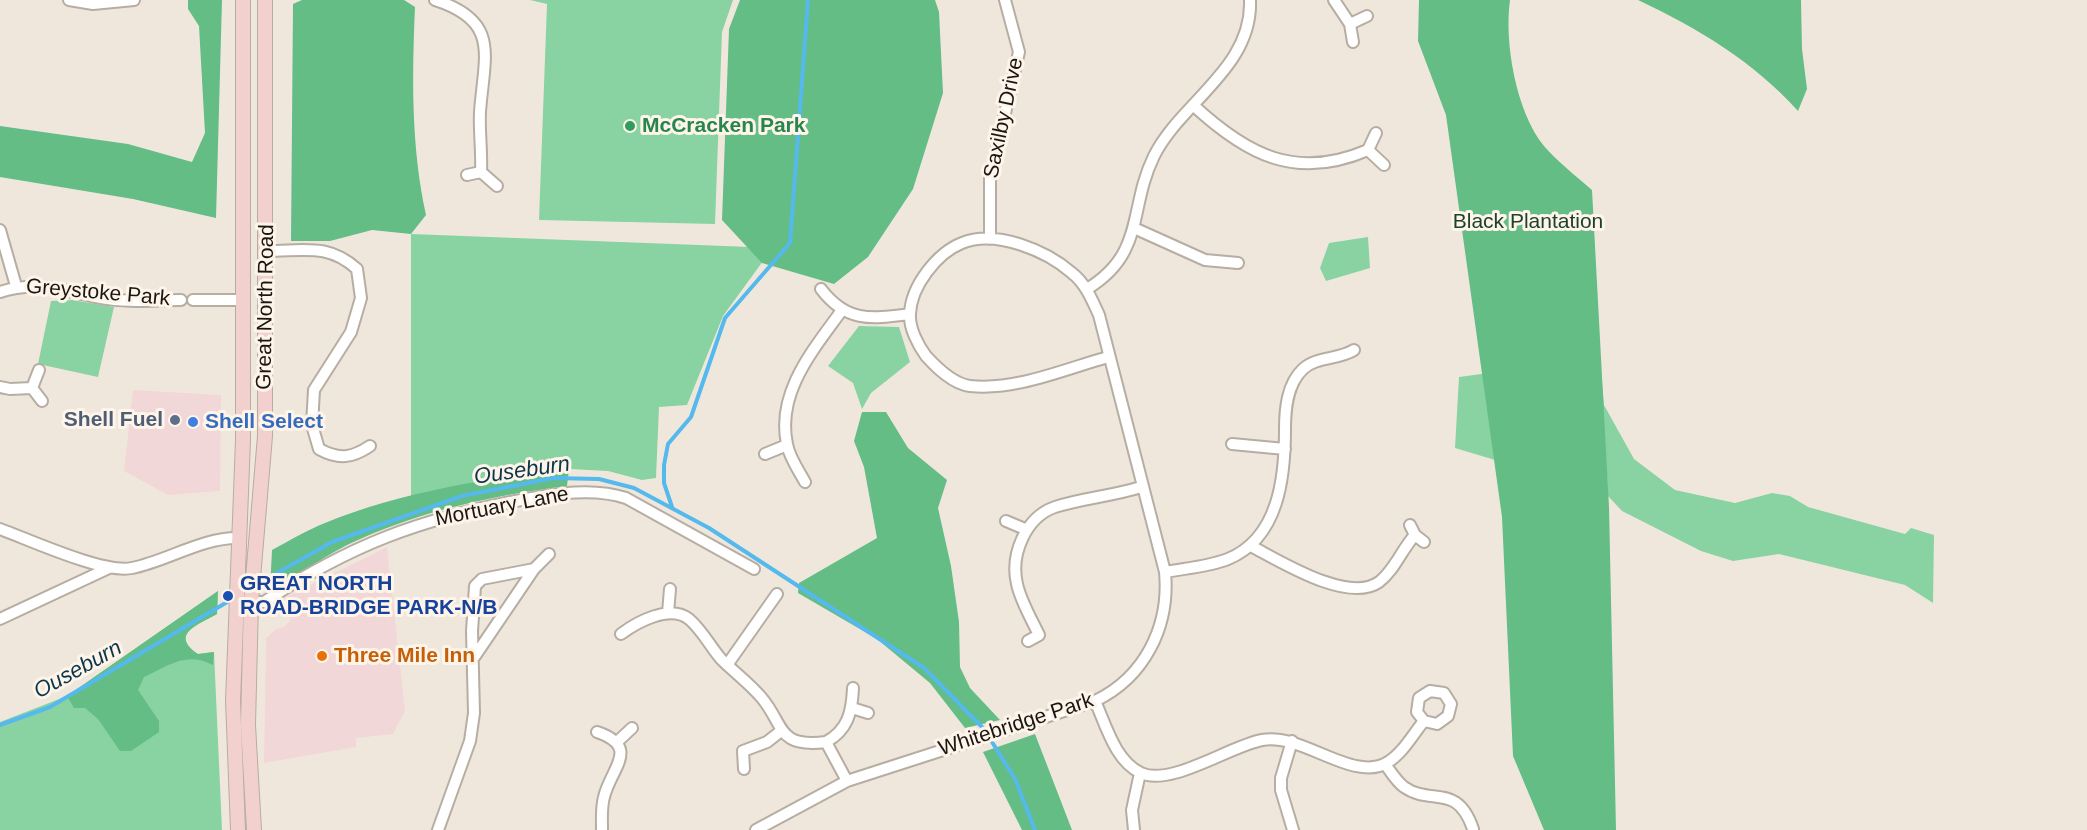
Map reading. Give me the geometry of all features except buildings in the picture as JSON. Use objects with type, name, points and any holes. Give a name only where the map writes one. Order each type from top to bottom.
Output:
[{"type":"main road","name":"Great North Road","points":[[238,830],[233,741],[234,609],[243,440],[243,0]]},
{"type":"main road","name":"Great North Road","points":[[254,830],[248,725],[251,602],[265,436],[267,251],[265,0]]},
{"type":"street","points":[[69,0],[93,4],[134,0]]},
{"type":"street","points":[[435,0],[466,12],[482,29],[485,53],[484,88],[480,115],[483,140],[481,172]]},
{"type":"street","name":"Saxilby Drive","points":[[990,239],[990,178],[1019,52],[1005,0]]},
{"type":"street","points":[[1087,289],[1115,268],[1125,253],[1134,228],[1144,180],[1154,155],[1167,134],[1222,75],[1236,51],[1245,28],[1250,0]]},
{"type":"street","points":[[1334,0],[1350,24],[1353,42]]},
{"type":"street","points":[[1350,24],[1367,16]]},
{"type":"street","points":[[1193,105],[1238,143],[1286,162],[1315,164],[1346,159],[1368,150],[1376,133]]},
{"type":"street","points":[[1368,150],[1384,165]]},
{"type":"street","points":[[467,175],[481,172]]},
{"type":"street","points":[[481,172],[497,186]]},
{"type":"street","points":[[1134,228],[1205,260],[1238,263]]},
{"type":"street","name":"Greystoke Park","points":[[0,233],[16,286]]},
{"type":"street","points":[[990,239],[1019,245],[1050,257],[1073,273],[1087,289],[1099,315],[1108,357],[999,386],[967,386],[938,371],[918,345],[910,314],[919,285],[936,261],[962,243],[990,239]]},
{"type":"street","points":[[267,251],[317,250],[341,255],[357,269],[361,298],[351,332],[314,390],[312,425],[319,449],[334,457],[354,456],[370,446]]},
{"type":"street","name":"Greystoke Park","points":[[0,292],[16,286],[42,285],[102,298],[181,300]]},
{"type":"street","points":[[821,289],[830,301],[857,317],[876,318],[910,314]]},
{"type":"street","name":"Greystoke Park","points":[[193,300],[243,300]]},
{"type":"street","points":[[805,482],[787,446],[785,414],[789,395],[803,365],[842,310]]},
{"type":"street","name":"Whitebridge Park","points":[[757,830],[847,781],[1095,701],[1112,693],[1130,678],[1153,647],[1165,612],[1165,572],[1108,357]]},
{"type":"street","points":[[1165,572],[1228,559],[1251,546],[1269,520],[1279,497],[1285,471],[1285,411],[1290,389],[1303,370],[1320,360],[1350,357]]},
{"type":"street","points":[[32,388],[39,370]]},
{"type":"street","points":[[0,387],[32,388]]},
{"type":"street","points":[[32,388],[42,401]]},
{"type":"street","points":[[1232,444],[1285,449]]},
{"type":"street","points":[[765,454],[787,446]]},
{"type":"street","points":[[1028,641],[1043,635],[1023,603],[1016,581],[1018,557],[1025,529],[1038,516],[1053,508],[1141,487]]},
{"type":"street","name":"Mortuary Lane","points":[[251,602],[264,602],[331,562],[384,536],[430,520],[483,507],[577,492],[614,494],[626,498],[754,569]]},
{"type":"street","points":[[1006,521],[1025,529]]},
{"type":"street","points":[[0,529],[109,568],[130,569],[222,540],[239,538]]},
{"type":"street","points":[[1251,546],[1339,587],[1356,590],[1371,587],[1388,574],[1412,530],[1424,542]]},
{"type":"street","points":[[475,656],[534,569],[549,554]]},
{"type":"street","points":[[0,619],[109,568]]},
{"type":"street","points":[[438,830],[471,741],[474,713],[475,656],[472,631],[475,586],[482,579],[534,569]]},
{"type":"street","points":[[668,613],[670,589]]},
{"type":"street","points":[[727,665],[777,594]]},
{"type":"street","points":[[621,634],[639,622],[668,613],[688,618],[727,665],[762,698],[781,731],[789,738],[801,742],[826,742],[844,727],[852,708],[853,688]]},
{"type":"street","points":[[1095,701],[1122,758],[1140,773],[1157,777],[1172,774],[1244,744],[1264,740],[1292,741],[1354,766],[1385,764],[1395,758],[1424,721]]},
{"type":"street","points":[[852,708],[868,713]]},
{"type":"street","points":[[617,742],[632,728]]},
{"type":"street","points":[[744,769],[738,749],[767,742],[781,731]]},
{"type":"street","points":[[597,732],[617,742]]},
{"type":"street","points":[[1292,741],[1281,778],[1281,790],[1293,830]]},
{"type":"street","points":[[602,830],[604,795],[620,759],[617,742]]},
{"type":"street","points":[[826,742],[847,781]]},
{"type":"street","points":[[1385,764],[1404,788],[1443,796],[1456,802],[1468,814],[1473,829]]},
{"type":"street","points":[[1134,830],[1132,810],[1140,773]]},
{"type":"shaded area","name":"Shell Fuel","points":[[133,390],[221,395],[220,491],[168,495],[124,471]]},
{"type":"shaded area","points":[[387,547],[405,711],[393,734],[356,738],[356,747],[264,763],[266,638],[290,621],[292,612],[284,598]]},
{"type":"green space","points":[[188,0],[222,0],[216,218],[133,199],[0,177],[0,126],[128,144],[192,162],[205,133],[199,26],[188,9]]},
{"type":"green space","points":[[302,0],[404,0],[415,7],[413,59],[415,137],[426,215],[411,234],[372,230],[330,241],[291,241],[293,4]]},
{"type":"green space","name":"McCracken Park","points":[[530,0],[733,0],[722,32],[715,224],[539,220],[547,4]]},
{"type":"green space","points":[[740,0],[935,0],[939,12],[943,93],[913,189],[868,257],[834,284],[762,263],[722,220],[729,29]]},
{"type":"green space","name":"Black Plantation","points":[[1419,0],[1510,0],[1511,56],[1519,96],[1526,115],[1544,146],[1592,190],[1609,507],[1616,830],[1544,830],[1513,756],[1502,517],[1446,115],[1418,41]]},
{"type":"green space","points":[[1638,0],[1801,0],[1802,49],[1807,89],[1798,111],[1763,77],[1724,48]]},
{"type":"green space","points":[[411,234],[751,247],[766,257],[723,316],[687,405],[659,407],[656,478],[642,480],[608,471],[569,469],[531,473],[411,497]]},
{"type":"green space","points":[[1368,237],[1370,268],[1326,281],[1320,268],[1329,243]]},
{"type":"green space","points":[[72,300],[114,307],[98,377],[38,364],[51,301]]},
{"type":"green space","points":[[859,326],[899,327],[910,362],[871,393],[862,409],[853,383],[828,366]]},
{"type":"green space","points":[[1526,368],[1602,382],[1604,405],[1634,459],[1675,490],[1735,503],[1772,493],[1790,496],[1808,507],[1905,534],[1911,528],[1934,535],[1933,603],[1905,585],[1779,554],[1733,561],[1701,551],[1622,511],[1608,496],[1607,475],[1505,463],[1455,448],[1459,377]]},
{"type":"green space","points":[[862,412],[886,412],[908,448],[947,480],[938,508],[951,566],[959,622],[960,667],[970,688],[1000,720],[965,728],[930,683],[877,639],[798,593],[799,583],[877,538],[864,467],[854,441]]},
{"type":"green space","points":[[569,469],[567,486],[461,505],[383,529],[347,545],[270,590],[272,550],[325,523],[383,503],[445,488]]},
{"type":"green space","points":[[218,591],[217,614],[195,626],[186,635],[186,641],[198,654],[214,652],[222,830],[0,830],[0,722],[67,696]]},
{"type":"green space","points":[[218,591],[217,614],[195,626],[186,635],[186,641],[198,654],[214,652],[213,665],[195,659],[186,659],[144,677],[138,690],[159,721],[159,732],[131,751],[120,751],[98,719],[85,708],[74,708],[67,696]]},
{"type":"green space","points":[[1035,734],[1072,830],[1022,830],[983,752]]},
{"type":"waterway","points":[[672,507],[664,483],[664,465],[668,444],[691,417],[725,318],[790,243],[808,0]]},
{"type":"waterway","name":"Ouseburn","points":[[256,585],[332,542],[462,496],[553,478],[599,479],[634,488],[709,528],[924,668],[984,729],[1015,779],[1035,830]]},
{"type":"waterway","name":"Ouseburn","points":[[0,725],[50,707],[234,598]]},
{"type":"place","name":"McCracken Park","points":[[630,126]]},
{"type":"place","name":"Shell Fuel","points":[[175,420]]},
{"type":"place","name":"Shell Select","points":[[193,422]]},
{"type":"place","name":"GREAT NORTH ROAD-BRIDGE PARK-N/B","points":[[228,596]]},
{"type":"place","name":"Three Mile Inn","points":[[322,656]]}]
